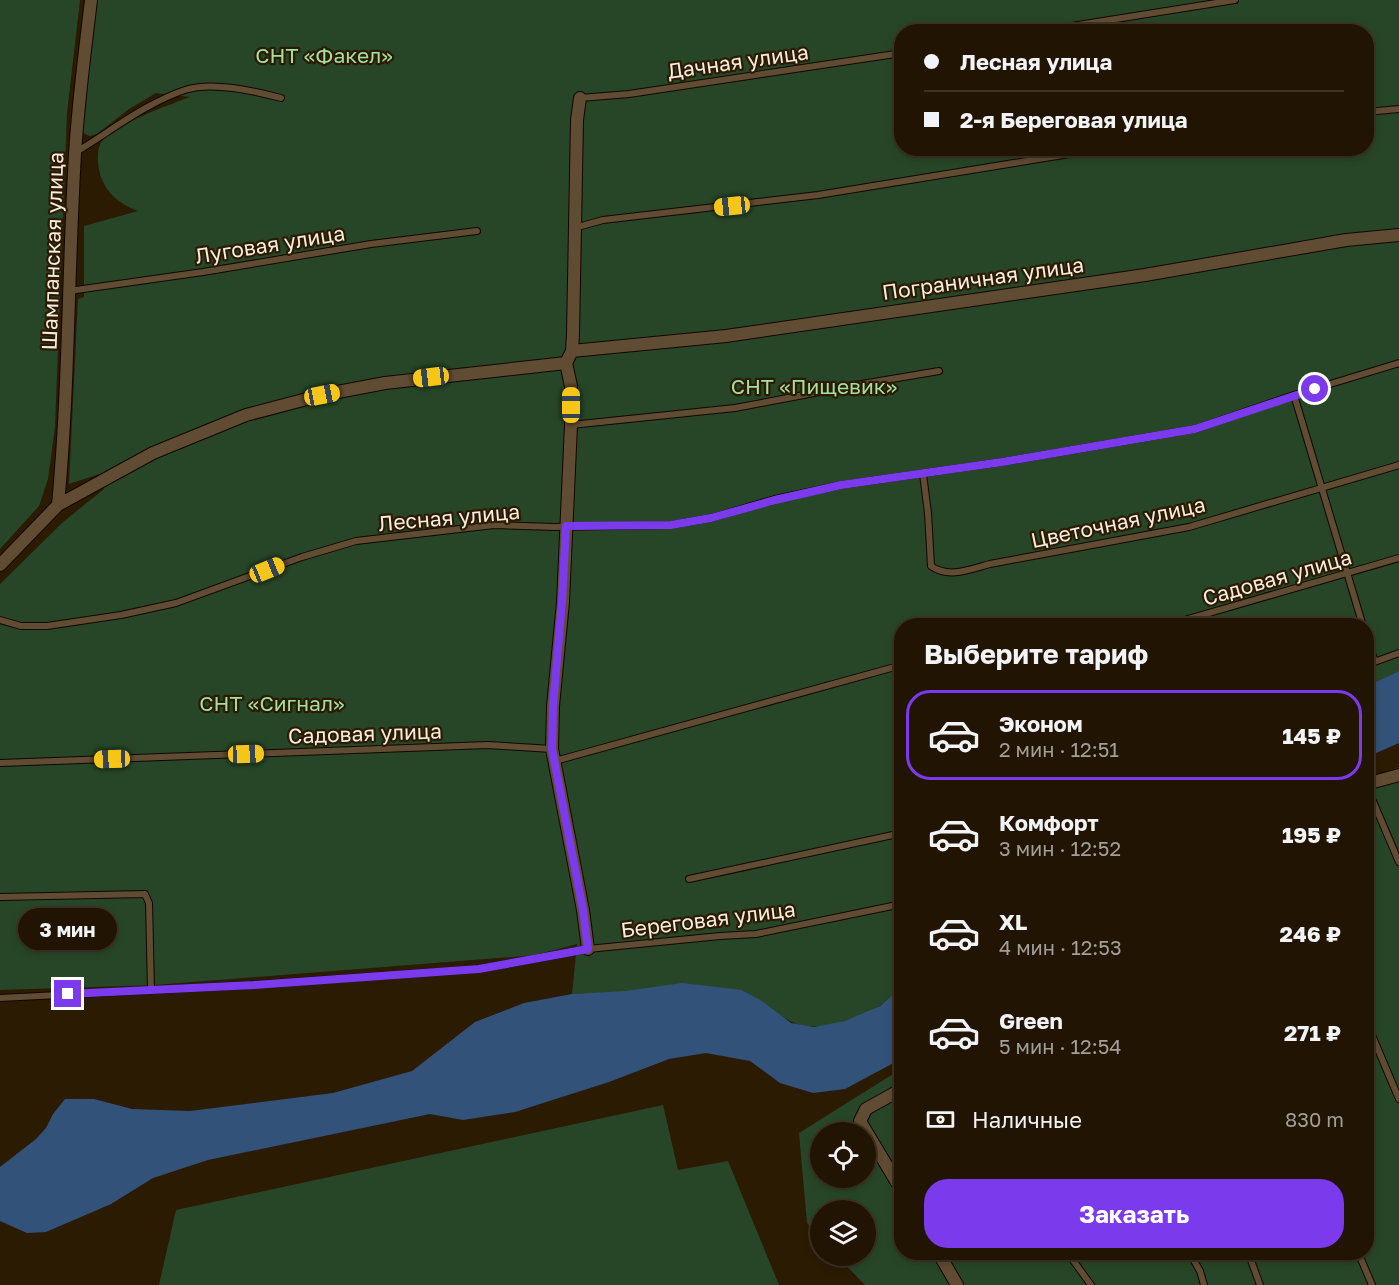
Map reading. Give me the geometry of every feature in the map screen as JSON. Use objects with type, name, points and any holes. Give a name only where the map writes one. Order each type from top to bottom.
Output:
[{"type":"street","name":"Шампанская улица","points":[[58,505],[68,365],[75,153],[91,0]]},
{"type":"street","points":[[580,98],[577,120],[572,351],[566,363],[571,386],[571,425],[562,602],[553,706],[553,755],[583,910],[588,949]]},
{"type":"street","name":"Пограничная улица","points":[[572,351],[726,336],[1145,275],[1346,240],[1399,236]]},
{"type":"street","points":[[0,565],[58,505],[153,453],[246,415],[322,395],[385,382],[566,363]]},
{"type":"street","points":[[1374,782],[1399,775]]},
{"type":"street","points":[[894,1093],[866,1108],[860,1121],[894,1178]]},
{"type":"street","points":[[943,1260],[957,1285]]},
{"type":"lane","points":[[1084,24],[1235,0]]},
{"type":"lane","name":"Дачная улица","points":[[580,98],[629,94],[894,54]]},
{"type":"lane","points":[[75,153],[152,105],[186,90],[210,87],[258,92],[281,98]]},
{"type":"lane","points":[[1374,111],[1399,109]]},
{"type":"lane","points":[[574,228],[603,220],[818,195],[1057,156]]},
{"type":"lane","name":"Луговая улица","points":[[69,291],[203,272],[371,244],[477,231]]},
{"type":"lane","name":"Лесная улица","points":[[0,620],[21,626],[47,626],[121,615],[176,603],[302,557],[356,541],[494,525],[671,525],[711,518],[841,485],[1195,429],[1294,395],[1399,363]]},
{"type":"lane","points":[[571,425],[735,408],[939,371]]},
{"type":"lane","points":[[1294,395],[1361,618]]},
{"type":"lane","name":"Цветочная улица","points":[[922,474],[928,513],[931,566],[939,572],[948,573],[1189,527],[1399,465]]},
{"type":"lane","name":"Садовая улица","points":[[1192,618],[1399,558]]},
{"type":"lane","points":[[1374,659],[1375,662],[1399,653]]},
{"type":"lane","name":"Садовая улица","points":[[0,764],[488,745],[553,755],[894,667]]},
{"type":"lane","points":[[1374,803],[1399,862]]},
{"type":"lane","name":"Береговая улица","points":[[689,879],[894,835]]},
{"type":"lane","points":[[0,897],[145,894],[149,903],[151,990]]},
{"type":"lane","name":"Береговая улица","points":[[0,998],[479,969],[588,949],[756,934],[894,906]]},
{"type":"lane","points":[[1374,1041],[1399,1099]]},
{"type":"lane","points":[[1073,1260],[1090,1285]]},
{"type":"lane","points":[[1194,1260],[1204,1285]]},
{"type":"lane","points":[[1251,1260],[1260,1285]]},
{"type":"lane","points":[[1361,1260],[1372,1285]]},
{"type":"green space","points":[[0,0],[80,0],[67,113],[55,427],[48,479],[39,506],[0,549]]},
{"type":"green space","points":[[94,0],[1399,0],[1399,671],[1374,683],[1374,618],[894,618],[894,994],[870,1011],[836,1024],[800,1025],[742,990],[572,994],[577,944],[535,955],[155,985],[0,990],[0,584],[62,523],[104,489],[99,474],[69,484],[78,299],[84,297],[84,226],[138,211],[126,206],[107,189],[98,161],[100,145],[114,131],[127,124],[190,97],[156,93],[129,109],[97,134],[90,136],[83,133],[80,124]]},
{"type":"green space","points":[[1399,767],[1399,1285],[865,1285],[847,1266],[876,1266],[876,1200],[810,1200],[810,1226],[807,1223],[799,1133],[810,1126],[810,1188],[876,1188],[876,1122],[817,1122],[894,1073],[894,1260],[1374,1260],[1374,776]]},
{"type":"green space","points":[[663,1105],[678,1170],[728,1161],[779,1285],[159,1285],[176,1210]]},
{"type":"water","points":[[1399,671],[1399,743],[1374,754],[1374,683]]},
{"type":"water","points":[[682,983],[742,990],[762,1001],[791,1023],[814,1027],[845,1021],[880,1006],[894,994],[894,1063],[845,1089],[813,1093],[780,1083],[750,1061],[706,1053],[669,1059],[609,1082],[515,1112],[463,1120],[430,1114],[208,1160],[153,1178],[111,1204],[46,1232],[27,1233],[0,1221],[0,1167],[36,1139],[65,1099],[94,1099],[132,1109],[190,1111],[333,1093],[412,1071],[475,1022],[524,1003],[572,994],[626,991]]},
{"type":"route","points":[[68,994],[254,985],[479,969],[588,949],[583,910],[552,749],[566,526],[671,525],[711,518],[841,485],[1002,462],[1195,429],[1315,389]]},
{"type":"park label","name":"СНТ «Факел»","points":[[324,55]]},
{"type":"park label","name":"СНТ «Пищевик»","points":[[814,386]]},
{"type":"park label","name":"СНТ «Сигнал»","points":[[272,703]]}]
